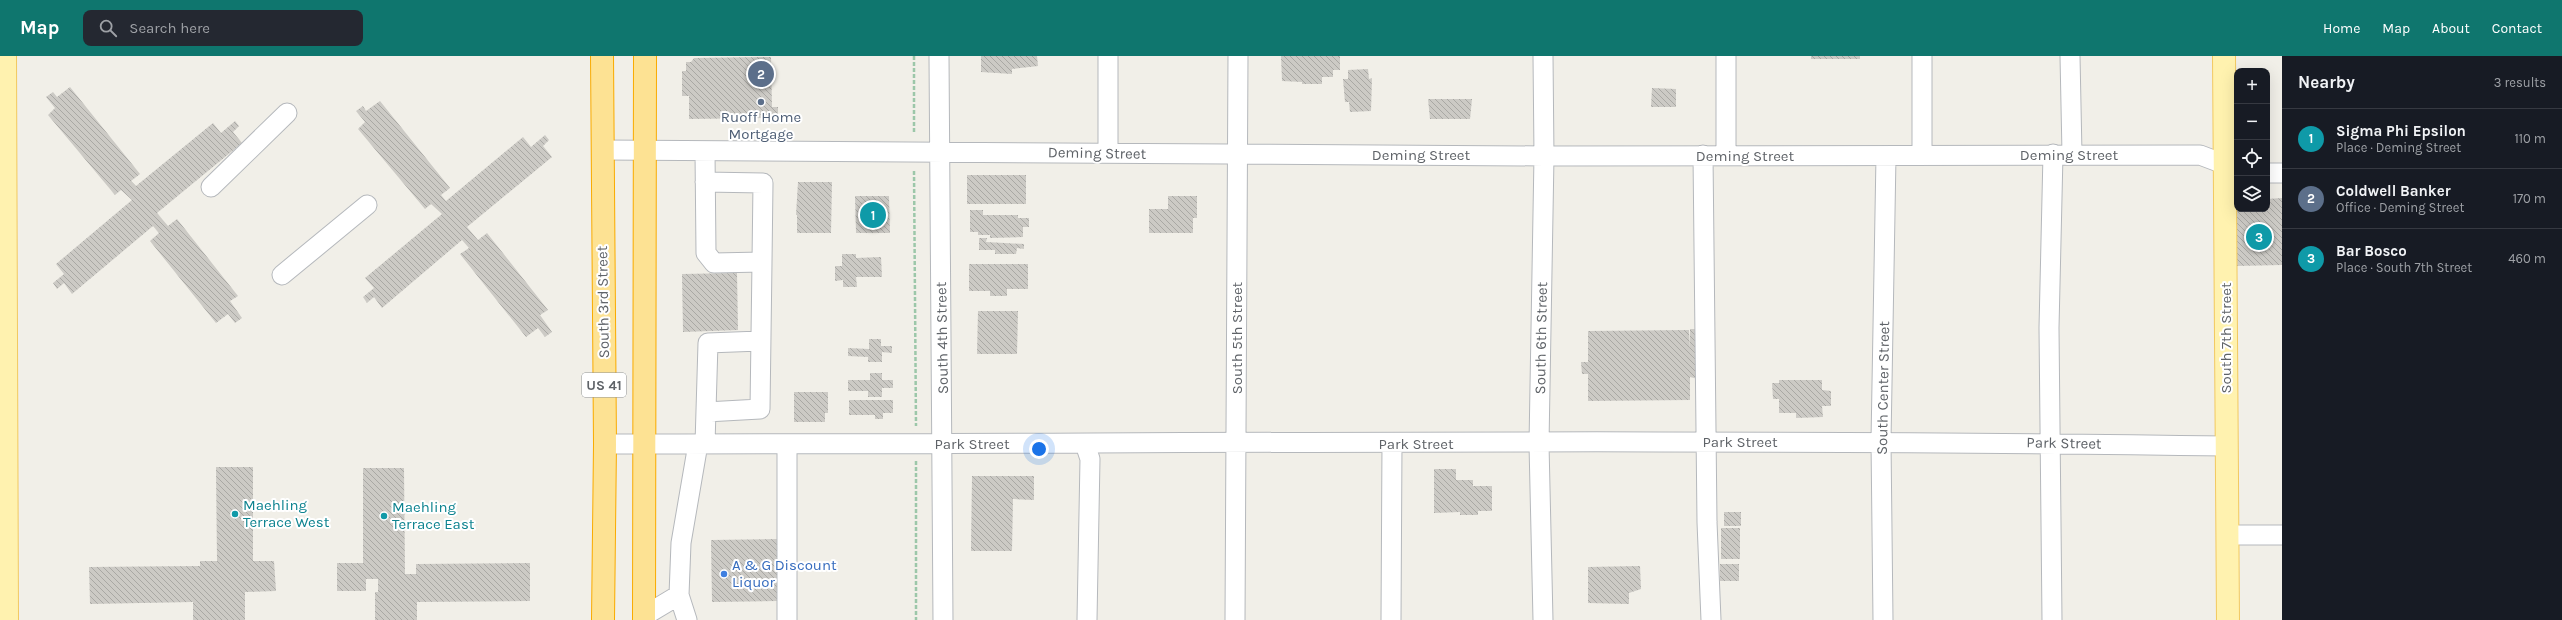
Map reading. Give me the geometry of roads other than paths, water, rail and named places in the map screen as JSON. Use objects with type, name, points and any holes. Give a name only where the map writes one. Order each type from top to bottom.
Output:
[{"type":"highway","name":"South 3rd Street","points":[[602,56],[605,444],[603,620]]},
{"type":"highway","name":"US 41","points":[[644,618],[646,444],[645,56]]},
{"type":"main road","points":[[5,56],[7,620]]},
{"type":"main road","name":"South 7th Street","points":[[2224,56],[2231,166],[2227,446],[2228,620]]},
{"type":"street","name":"South 4th Street","points":[[939,56],[943,444],[943,620]]},
{"type":"street","points":[[1108,56],[1108,153]]},
{"type":"street","name":"South 5th Street","points":[[1235,620],[1238,56]]},
{"type":"street","name":"South 6th Street","points":[[1543,56],[1544,156],[1539,444],[1543,620]]},
{"type":"street","points":[[1726,56],[1726,155]]},
{"type":"street","points":[[1922,56],[1922,154]]},
{"type":"street","points":[[2070,56],[2072,154]]},
{"type":"street","points":[[211,187],[287,113]]},
{"type":"street","name":"Deming Street","points":[[602,150],[705,152],[914,151],[1238,155],[1544,156],[1886,156],[1922,154],[2200,155],[2231,166]]},
{"type":"street","points":[[705,152],[706,253],[714,263],[762,262]]},
{"type":"street","points":[[2052,620],[2049,328],[2053,154]]},
{"type":"street","points":[[1703,155],[1711,620]]},
{"type":"street","name":"South Center Street","points":[[1883,620],[1881,441],[1886,156]]},
{"type":"street","points":[[2270,173],[2282,173]]},
{"type":"street","points":[[705,182],[763,183],[760,409],[706,412]]},
{"type":"street","points":[[282,275],[367,205]]},
{"type":"street","points":[[687,620],[679,595],[681,543],[706,412],[708,343],[760,341]]},
{"type":"street","name":"Park Street","points":[[605,444],[1539,444],[1881,441],[2227,446]]},
{"type":"street","points":[[787,444],[787,620]]},
{"type":"street","points":[[1085,444],[1090,459],[1087,620]]},
{"type":"street","points":[[1392,444],[1392,620]]},
{"type":"street","points":[[2228,535],[2282,535]]},
{"type":"street","points":[[644,618],[679,595]]},
{"type":"place","name":"Coldwell Banker","points":[[761,74]]},
{"type":"place","name":"Ruoff Home Mortgage","points":[[761,102]]},
{"type":"place","name":"Sigma Phi Epsilon","points":[[873,215]]},
{"type":"place","name":"Bar Bosco","points":[[2259,237]]},
{"type":"place","name":"Maehling Terrace West","points":[[235,514]]},
{"type":"place","name":"Maehling Terrace East","points":[[384,516]]},
{"type":"place","name":"A & G Discount Liquor","points":[[724,574]]}]
